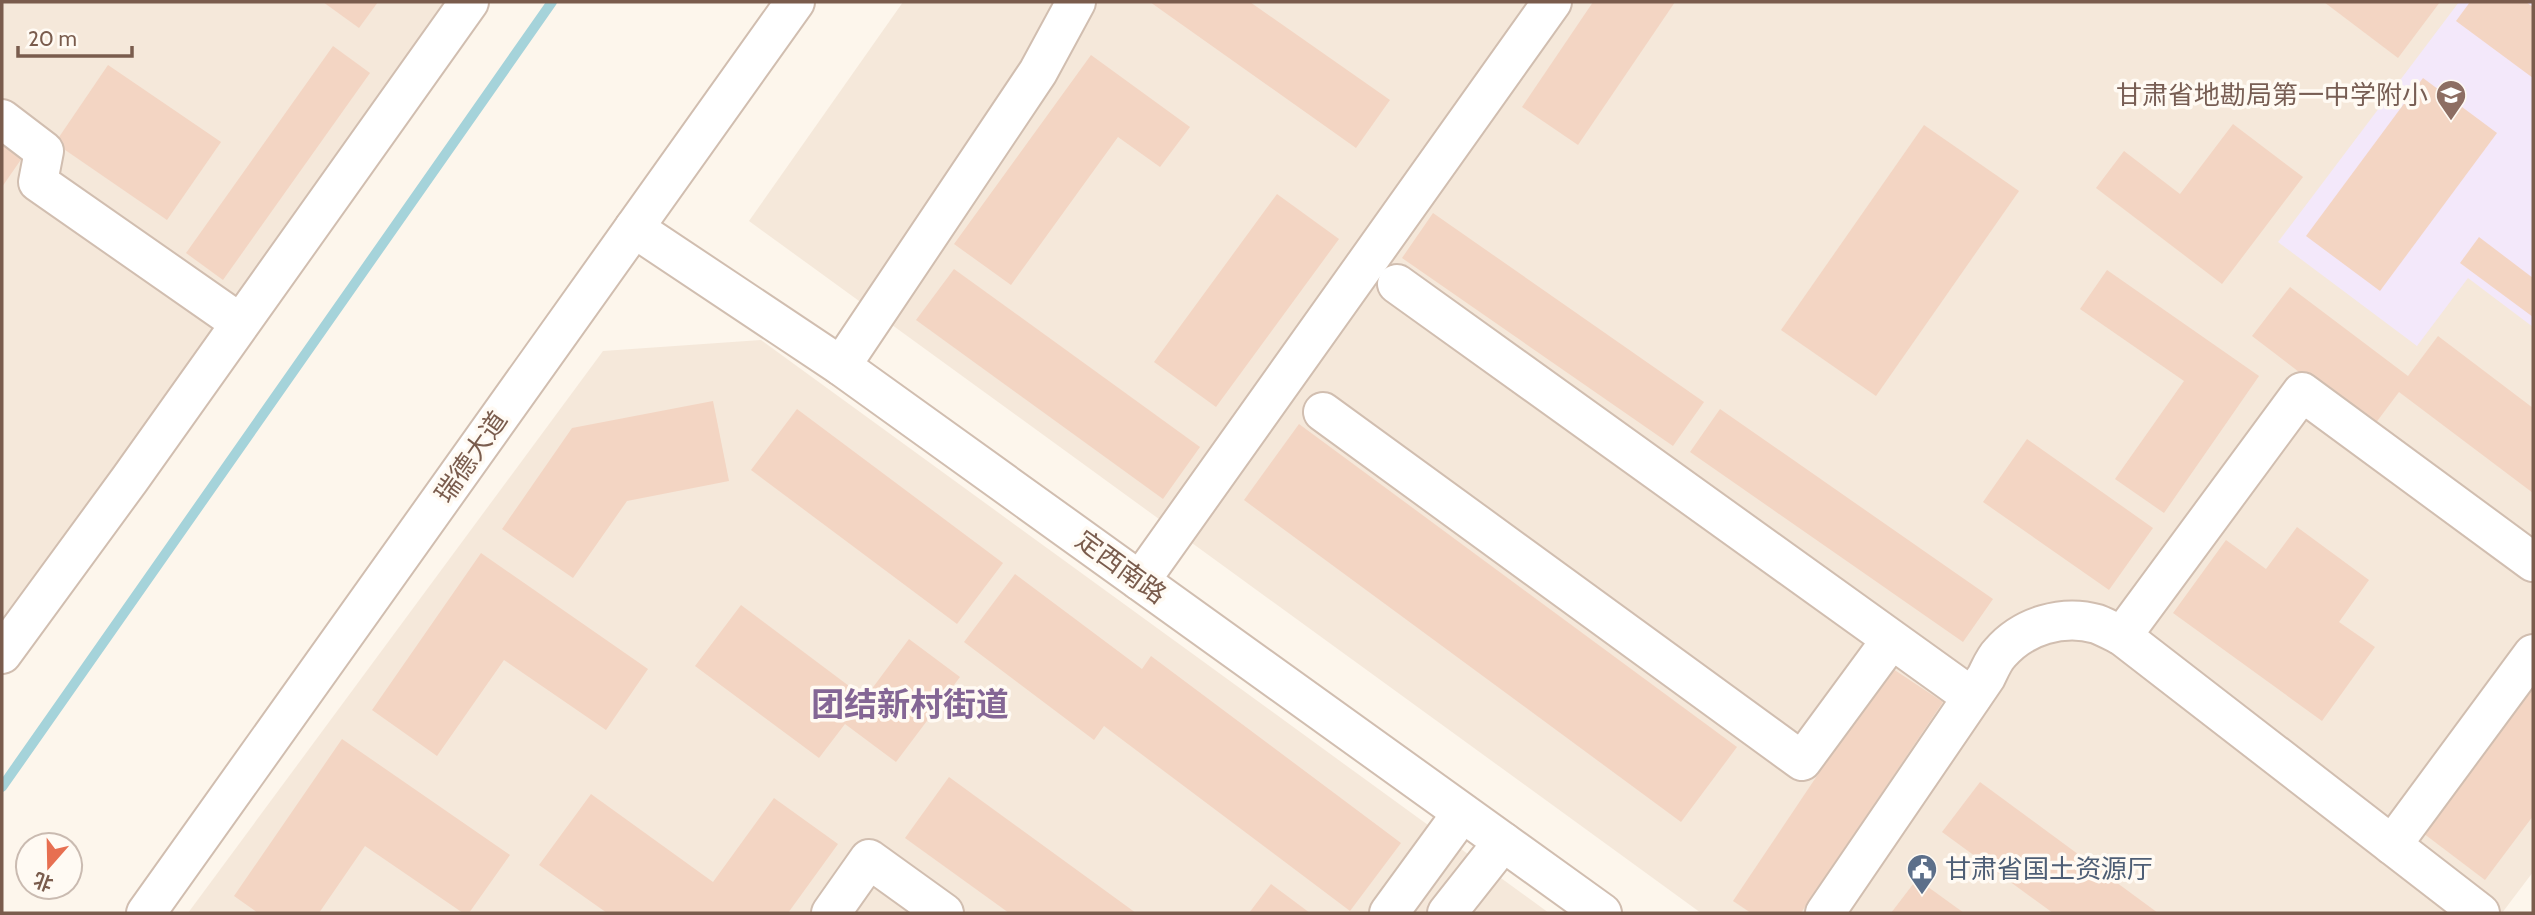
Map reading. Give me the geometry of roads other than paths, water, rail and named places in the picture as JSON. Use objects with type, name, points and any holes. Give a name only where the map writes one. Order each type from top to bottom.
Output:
[{"type":"street","points":[[2,654],[469,2]]},
{"type":"street","name":"瑞德大道","points":[[146,913],[795,2]]},
{"type":"street","points":[[841,366],[1038,72],[1076,2]]},
{"type":"street","points":[[1140,581],[1552,2]]},
{"type":"street","points":[[2,119],[44,150],[38,181],[240,323]]},
{"type":"street","name":"定西南路","points":[[634,228],[841,366],[1602,913]]},
{"type":"street","points":[[1397,284],[1972,697]]},
{"type":"street","points":[[2122,636],[2302,392],[2533,562]]},
{"type":"street","points":[[1323,412],[1802,761],[1891,640]]},
{"type":"street","points":[[1825,913],[1999,653],[2019,635],[2043,624],[2070,620],[2098,624],[2122,636],[2480,913]]},
{"type":"street","points":[[2392,845],[2533,654]]},
{"type":"street","points":[[1389,913],[1462,813]]},
{"type":"street","points":[[1447,913],[1503,842]]},
{"type":"street","points":[[831,913],[869,859],[944,913]]},
{"type":"waterway","points":[[2,787],[552,2]]},
{"type":"place","name":"甘肃省地勘局第一中学附小","points":[[2451,122]]},
{"type":"place","name":"甘肃省国土资源厅","points":[[1922,896]]},
{"type":"district","name":"团结新村街道","points":[[910,704]]}]
